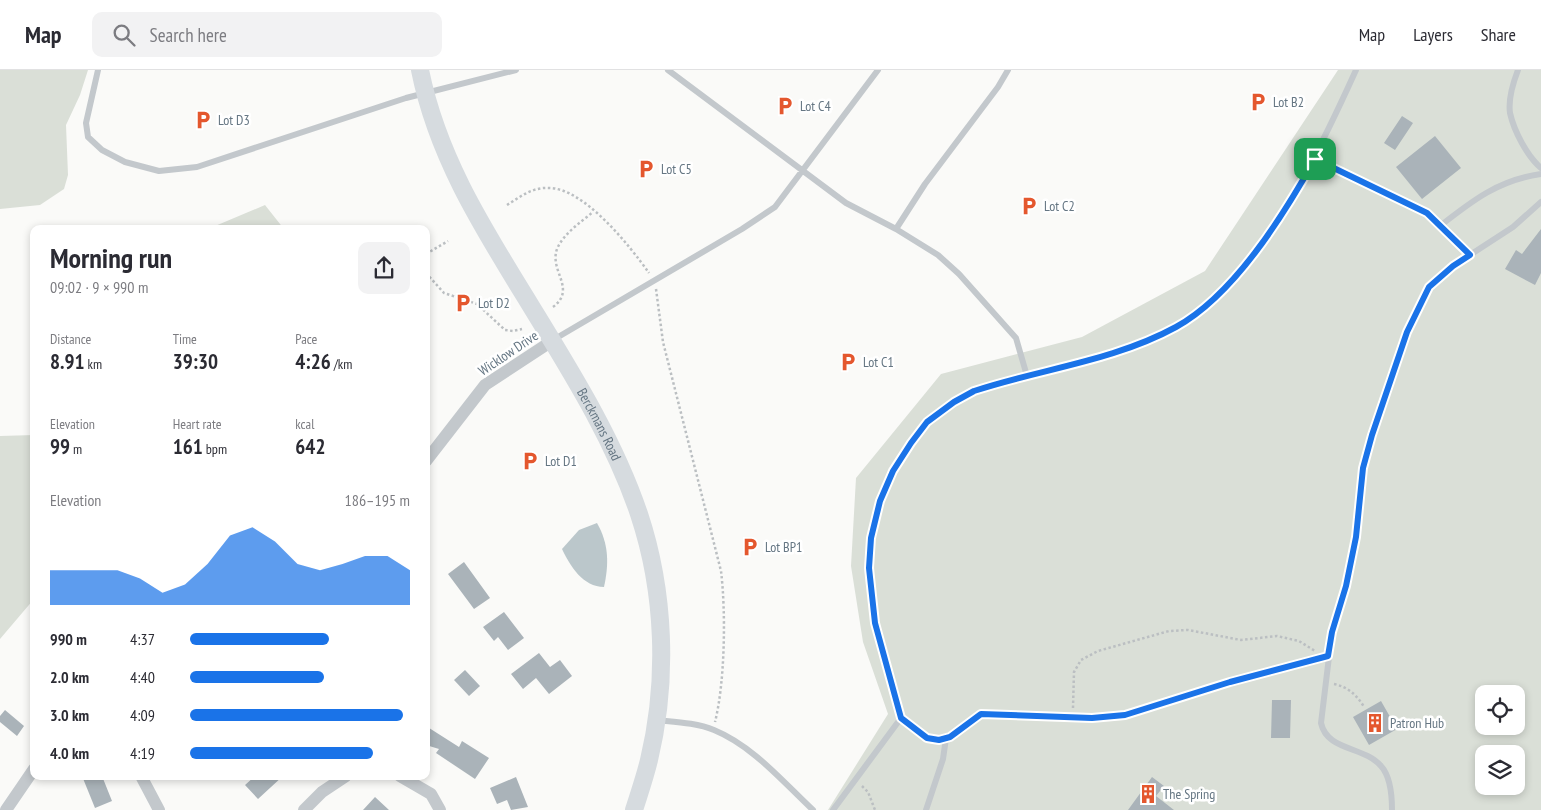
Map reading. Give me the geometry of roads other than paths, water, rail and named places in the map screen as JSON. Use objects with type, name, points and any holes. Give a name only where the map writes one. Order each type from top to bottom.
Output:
[{"type":"main road","name":"Berckmans Road","points":[[420,70],[425,94],[439,139],[460,187],[603,430],[639,516],[656,588],[660,631],[660,683],[657,720],[649,761],[634,810]]},
{"type":"street","name":"Wicklow Drive","points":[[430,456],[485,385],[517,362],[552,341]]},
{"type":"street","points":[[6,810],[30,775]]},
{"type":"street","points":[[143,780],[159,810]]},
{"type":"street","points":[[304,810],[322,792],[340,780]]},
{"type":"street","points":[[407,780],[431,794],[440,810]]},
{"type":"lane","points":[[98,70],[86,123],[88,137],[102,150],[125,162],[159,171],[197,167],[406,98],[516,70]]},
{"type":"lane","points":[[668,70],[846,203],[896,229],[938,255],[960,274],[1016,338],[1022,350],[1027,376]]},
{"type":"lane","points":[[552,341],[742,229],[775,207],[878,70]]},
{"type":"lane","points":[[896,229],[925,184],[998,87],[1008,70]]},
{"type":"lane","points":[[1328,656],[1230,682],[1125,715],[1080,717],[981,714],[946,738],[939,740],[927,738],[901,718],[875,623],[869,568],[871,538],[880,501],[893,471],[927,422],[954,402],[974,391],[1111,354],[1176,328],[1200,312],[1220,293],[1257,250],[1281,215],[1315,159],[1356,70]]},
{"type":"lane","points":[[1518,70],[1510,98],[1510,113],[1527,151],[1541,168]]},
{"type":"lane","points":[[1315,159],[1427,213],[1470,255]]},
{"type":"lane","points":[[1440,226],[1469,202],[1501,183],[1541,174]]},
{"type":"lane","points":[[1392,810],[1389,784],[1380,764],[1361,752],[1333,742],[1322,730],[1321,723],[1332,632],[1346,586],[1356,537],[1363,468],[1372,435],[1407,332],[1429,287],[1453,266],[1513,227],[1541,202]]},
{"type":"lane","points":[[833,810],[901,718]]},
{"type":"lane","points":[[657,720],[713,730],[730,738],[751,752],[813,810]]},
{"type":"lane","points":[[926,810],[943,759],[946,738]]},
{"type":"place","name":"Lot B2","points":[[1258,102]]},
{"type":"place","name":"Lot C4","points":[[785,106]]},
{"type":"place","name":"Lot D3","points":[[203,120]]},
{"type":"place","name":"Lot C5","points":[[646,169]]},
{"type":"place","name":"Lot C2","points":[[1029,206]]},
{"type":"place","name":"Lot D2","points":[[463,303]]},
{"type":"place","name":"Lot C1","points":[[848,362]]},
{"type":"place","name":"Lot D1","points":[[530,461]]},
{"type":"place","name":"Lot BP1","points":[[750,547]]},
{"type":"place","name":"Patron Hub","points":[[1375,723]]},
{"type":"place","name":"The Spring","points":[[1148,794]]}]
